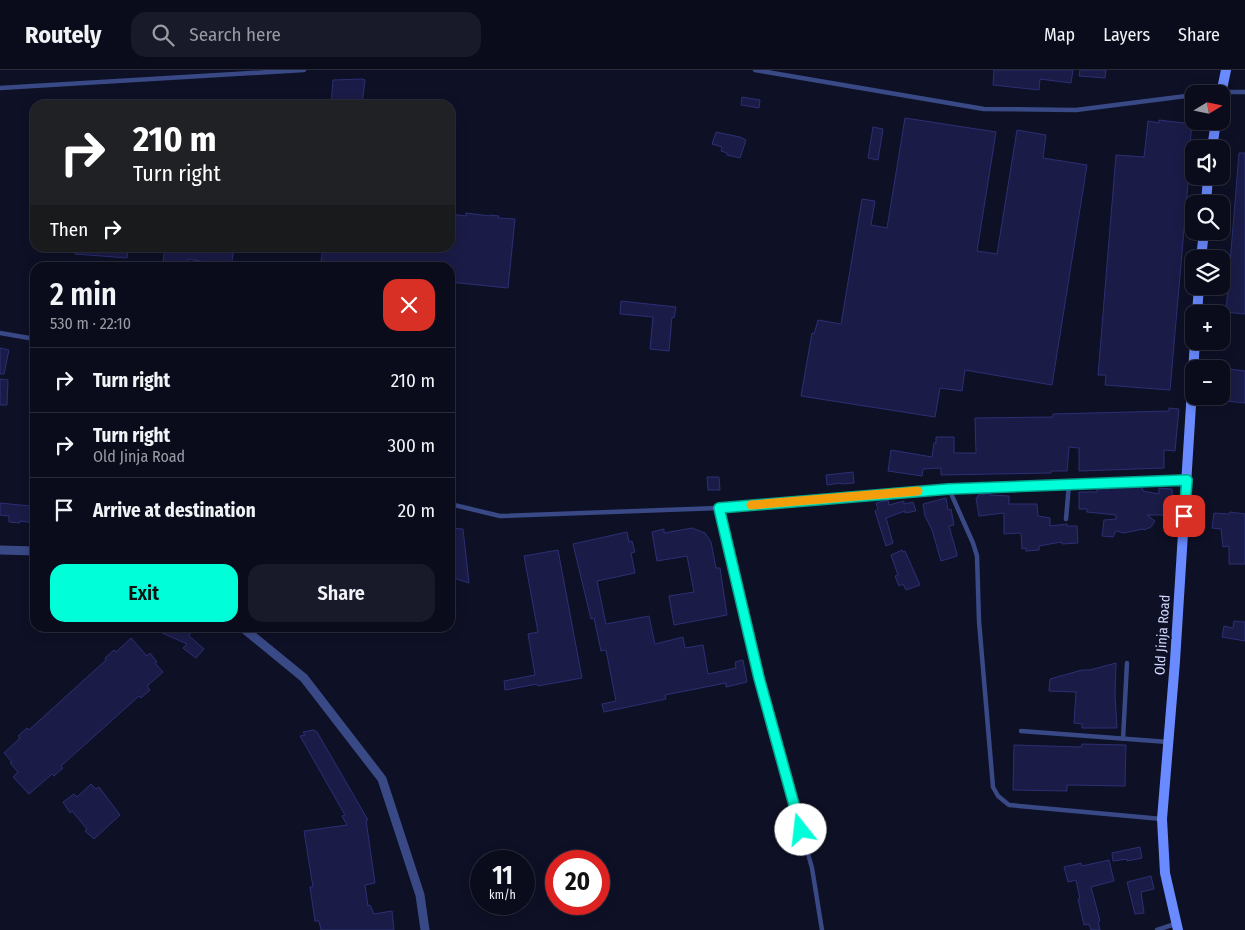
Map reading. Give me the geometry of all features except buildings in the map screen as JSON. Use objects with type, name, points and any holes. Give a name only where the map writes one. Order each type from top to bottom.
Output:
[{"type":"main road","points":[[1223,85],[1226,70]]},
{"type":"main road","name":"Old Jinja Road","points":[[1176,927],[1165,873],[1162,819],[1187,480],[1194,350]]},
{"type":"street","points":[[0,550],[30,551]]},
{"type":"street","points":[[248,632],[304,678],[382,778],[420,895],[425,930]]},
{"type":"lane","points":[[0,88],[304,70]]},
{"type":"lane","points":[[755,70],[984,109],[1076,110],[1185,96]]},
{"type":"lane","points":[[1230,93],[1245,92]]},
{"type":"lane","points":[[0,333],[30,337]]},
{"type":"lane","points":[[455,505],[500,516],[719,508],[949,489],[1187,480]]},
{"type":"lane","points":[[1066,519],[1069,484]]},
{"type":"lane","points":[[949,489],[977,556],[979,621],[993,787],[998,796],[1009,805],[1162,819]]},
{"type":"lane","points":[[719,508],[759,678],[812,868],[822,930]]},
{"type":"lane","points":[[1123,738],[1127,663]]},
{"type":"lane","points":[[1021,731],[1168,742]]},
{"type":"lane","points":[[1157,930],[1176,927]]},
{"type":"slow traffic","points":[[751,505],[918,491]]},
{"type":"route","points":[[801,830],[759,678],[719,508],[949,489],[1187,480],[1184,516]]}]
